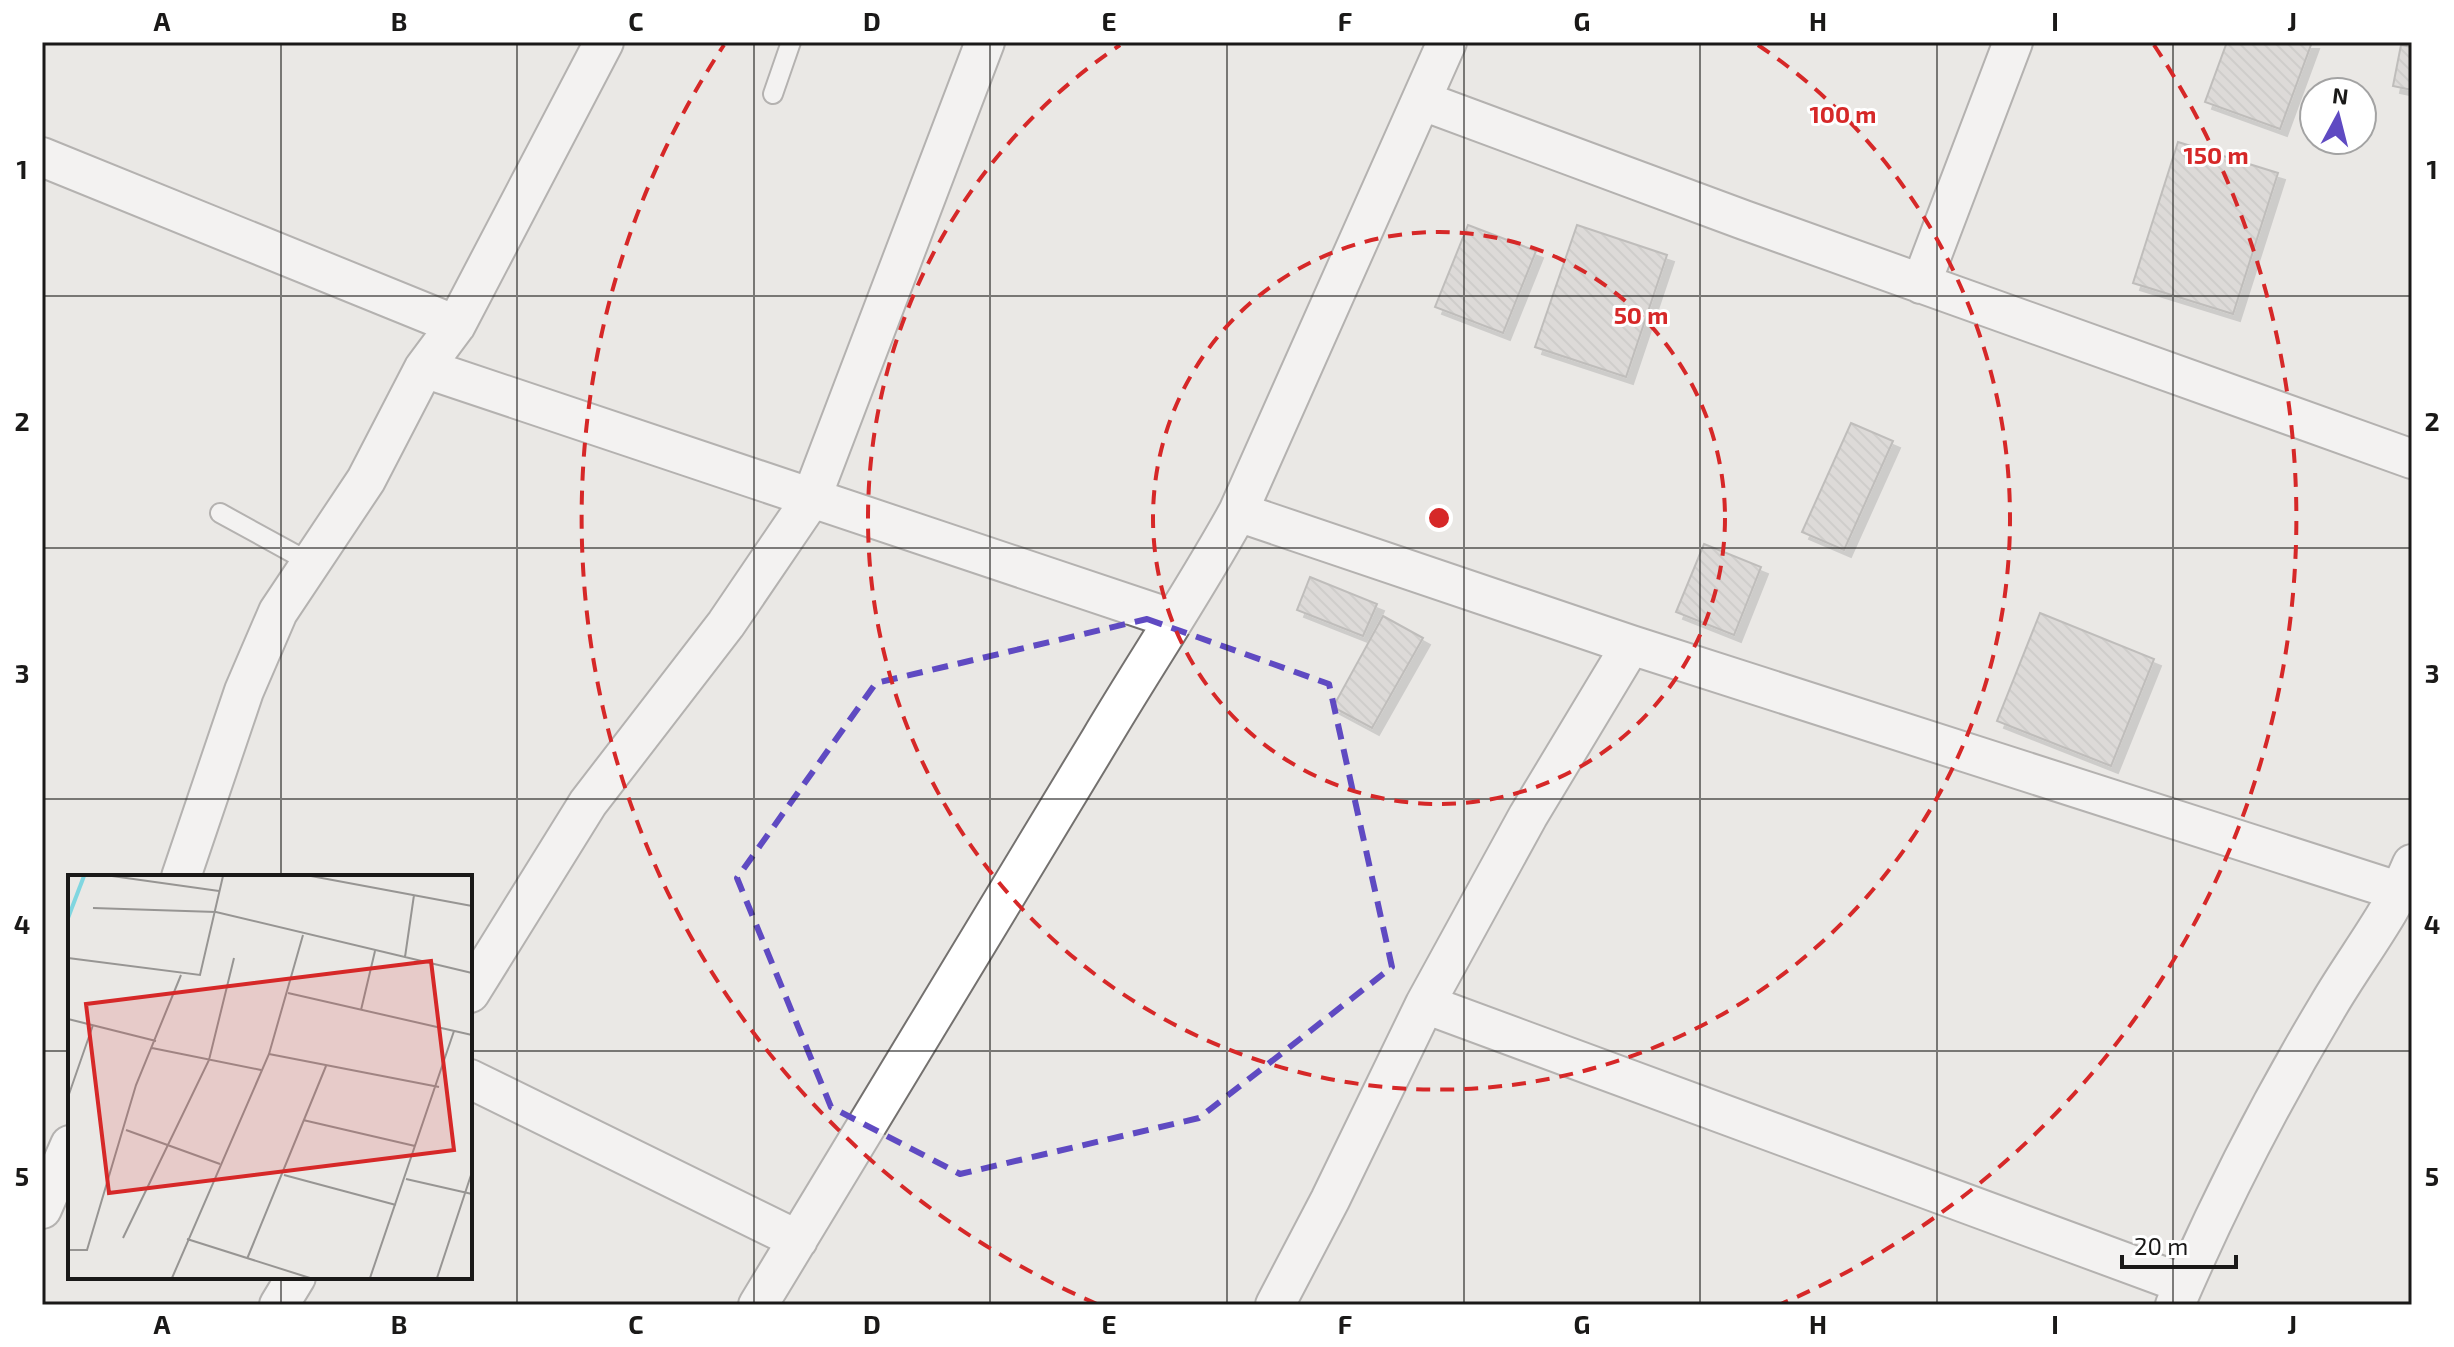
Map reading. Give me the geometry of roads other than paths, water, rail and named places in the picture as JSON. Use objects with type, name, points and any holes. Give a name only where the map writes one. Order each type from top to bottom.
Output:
[{"type":"street","points":[[182,875],[244,691],[278,612],[366,480],[424,368],[456,325],[604,42]]},
{"type":"street","points":[[472,990],[588,803],[726,624],[811,499],[985,42]]},
{"type":"street","points":[[758,1305],[1173,619],[1200,581],[1238,512],[1447,42]]},
{"type":"street","points":[[1921,284],[2013,42]]},
{"type":"street","points":[[1423,101],[1921,284],[2412,459]]},
{"type":"street","points":[[42,157],[456,325]]},
{"type":"street","points":[[424,368],[1173,619]]},
{"type":"street","points":[[1238,512],[1631,645],[2406,878],[2320,1019],[2254,1140],[2180,1294],[1425,1004]]},
{"type":"street","points":[[1275,1305],[1425,1004],[1528,816],[1631,645]]},
{"type":"street","points":[[472,1080],[798,1240]]},
{"type":"street","points":[[42,1209],[68,1150]]},
{"type":"street","points":[[279,1305],[295,1279]]},
{"type":"lane","points":[[773,94],[791,42]]},
{"type":"lane","points":[[220,513],[311,563]]}]
